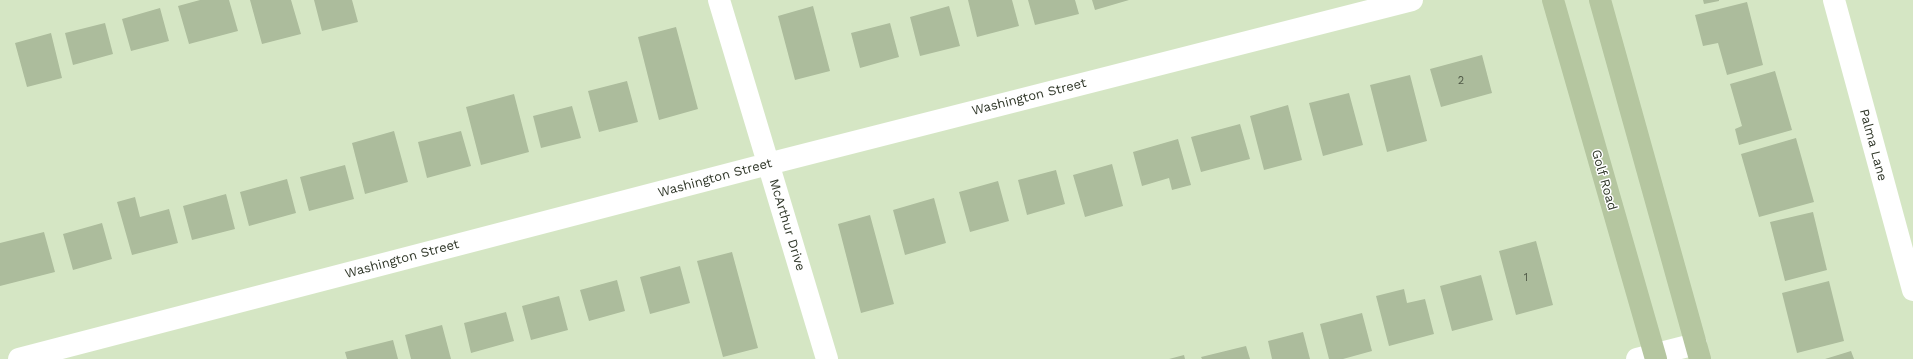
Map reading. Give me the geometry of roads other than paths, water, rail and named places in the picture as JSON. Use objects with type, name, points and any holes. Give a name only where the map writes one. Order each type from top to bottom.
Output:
[{"type":"main road","name":"Golf Road","points":[[1554,0],[1649,358]]},
{"type":"main road","points":[[1600,0],[1698,352]]},
{"type":"street","name":"McArthur Drive","points":[[720,0],[826,359]]},
{"type":"street","name":"Washington Street","points":[[19,359],[768,164],[1412,0]]},
{"type":"street","name":"Palma Lane","points":[[1834,0],[1913,290]]},
{"type":"street","points":[[1649,358],[1698,352]]}]
